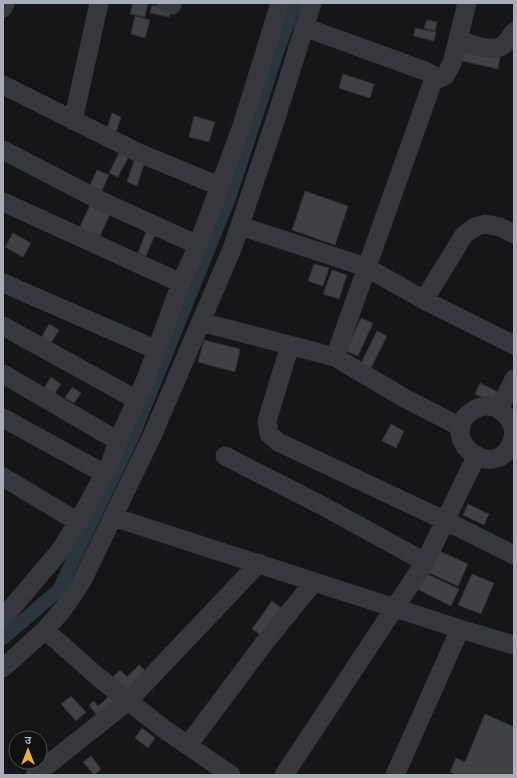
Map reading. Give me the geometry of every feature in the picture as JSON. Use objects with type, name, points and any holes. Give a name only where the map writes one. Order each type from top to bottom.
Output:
[{"type":"street","points":[[3,8],[5,3]]},
{"type":"street","points":[[73,121],[99,3]]},
{"type":"street","points":[[3,668],[45,630],[64,608],[82,581],[152,436],[161,377],[157,350],[242,126],[280,3]]},
{"type":"street","points":[[3,618],[48,567],[78,522],[105,474],[118,440],[137,400],[161,377],[201,322],[240,226],[312,3]]},
{"type":"street","points":[[433,81],[445,76],[448,71],[458,40],[467,3]]},
{"type":"street","points":[[304,27],[425,71],[431,74],[433,81],[335,357]]},
{"type":"street","points":[[458,40],[492,48],[500,48],[511,41]]},
{"type":"street","points":[[3,85],[73,121],[139,152],[219,186]]},
{"type":"street","points":[[3,150],[103,202],[198,245]]},
{"type":"street","points":[[3,202],[181,284]]},
{"type":"street","points":[[424,300],[464,234],[475,227],[484,224],[500,227],[514,234]]},
{"type":"street","points":[[240,226],[366,267],[424,300],[514,344]]},
{"type":"street","points":[[3,283],[157,350]]},
{"type":"street","points":[[201,322],[335,357],[406,399],[461,427]]},
{"type":"street","points":[[3,326],[137,400]]},
{"type":"street","points":[[290,345],[267,421],[270,434],[278,442],[446,521],[514,555]]},
{"type":"street","points":[[3,374],[118,440]]},
{"type":"street","points":[[499,409],[514,378]]},
{"type":"street","points":[[486,406],[499,409],[509,417],[513,442],[494,458],[485,459],[476,457],[469,452],[463,444],[461,427],[465,418],[470,412],[478,408],[486,406]]},
{"type":"street","points":[[3,418],[105,474]]},
{"type":"street","points":[[225,456],[321,505],[425,562]]},
{"type":"street","points":[[284,775],[425,562],[476,457]]},
{"type":"street","points":[[3,477],[78,522]]},
{"type":"street","points":[[113,517],[514,645]]},
{"type":"street","points":[[35,775],[128,701],[259,563]]},
{"type":"street","points":[[188,745],[265,642],[314,582]]},
{"type":"street","points":[[395,775],[460,629]]},
{"type":"street","points":[[45,630],[98,677],[128,701],[231,775]]},
{"type":"building","points":[[133,3],[148,3],[145,17],[130,14]]},
{"type":"building","points":[[152,5],[171,9],[169,17],[150,13]]},
{"type":"building","points":[[135,16],[150,20],[145,38],[131,34]]},
{"type":"building","points":[[427,20],[437,22],[435,31],[424,28]]},
{"type":"building","points":[[415,28],[436,32],[434,41],[414,36]]},
{"type":"building","points":[[465,50],[500,57],[498,69],[462,61]]},
{"type":"building","points":[[343,74],[374,84],[370,98],[339,88]]},
{"type":"building","points":[[112,113],[121,117],[114,138],[105,135]]},
{"type":"building","points":[[194,116],[215,122],[209,142],[189,137]]},
{"type":"building","points":[[120,151],[129,156],[118,177],[109,173]]},
{"type":"building","points":[[135,158],[145,161],[137,186],[127,182]]},
{"type":"building","points":[[97,170],[109,175],[99,197],[87,192]]},
{"type":"building","points":[[305,191],[348,206],[335,245],[292,230]]},
{"type":"building","points":[[93,199],[113,208],[96,244],[76,235]]},
{"type":"building","points":[[147,229],[156,232],[146,256],[138,253]]},
{"type":"building","points":[[13,233],[31,243],[23,257],[5,247]]},
{"type":"building","points":[[314,264],[329,268],[323,286],[308,281]]},
{"type":"building","points":[[332,270],[347,275],[339,299],[323,294]]},
{"type":"building","points":[[361,318],[373,323],[358,356],[346,351]]},
{"type":"building","points":[[49,324],[59,330],[48,348],[38,343]]},
{"type":"building","points":[[377,331],[387,336],[371,368],[361,363]]},
{"type":"building","points":[[204,340],[240,349],[235,372],[198,362]]},
{"type":"building","points":[[51,377],[61,384],[53,396],[43,390]]},
{"type":"building","points":[[480,383],[498,392],[493,402],[475,394]]},
{"type":"building","points":[[72,387],[81,393],[74,403],[65,398]]},
{"type":"building","points":[[391,424],[404,431],[396,448],[382,441]]},
{"type":"building","points":[[468,504],[489,514],[484,525],[463,515]]},
{"type":"building","points":[[437,550],[468,564],[458,586],[427,572]]},
{"type":"building","points":[[425,573],[459,589],[451,606],[417,589]]},
{"type":"building","points":[[472,574],[494,583],[481,614],[458,605]]},
{"type":"building","points":[[272,601],[284,610],[264,637],[252,629]]},
{"type":"building","points":[[139,665],[147,672],[128,691],[113,677],[120,670],[127,677]]},
{"type":"building","points":[[112,694],[118,701],[99,718],[89,705],[94,701],[98,706]]},
{"type":"building","points":[[71,696],[86,712],[76,721],[61,704]]},
{"type":"building","points":[[485,714],[514,727],[514,775],[457,775],[450,772],[456,758],[465,762]]},
{"type":"building","points":[[142,728],[155,738],[148,748],[135,738]]},
{"type":"building","points":[[91,756],[101,769],[94,775],[83,762]]},
{"type":"waterway","points":[[3,638],[59,590],[133,435],[229,198],[278,49],[295,3]]}]
